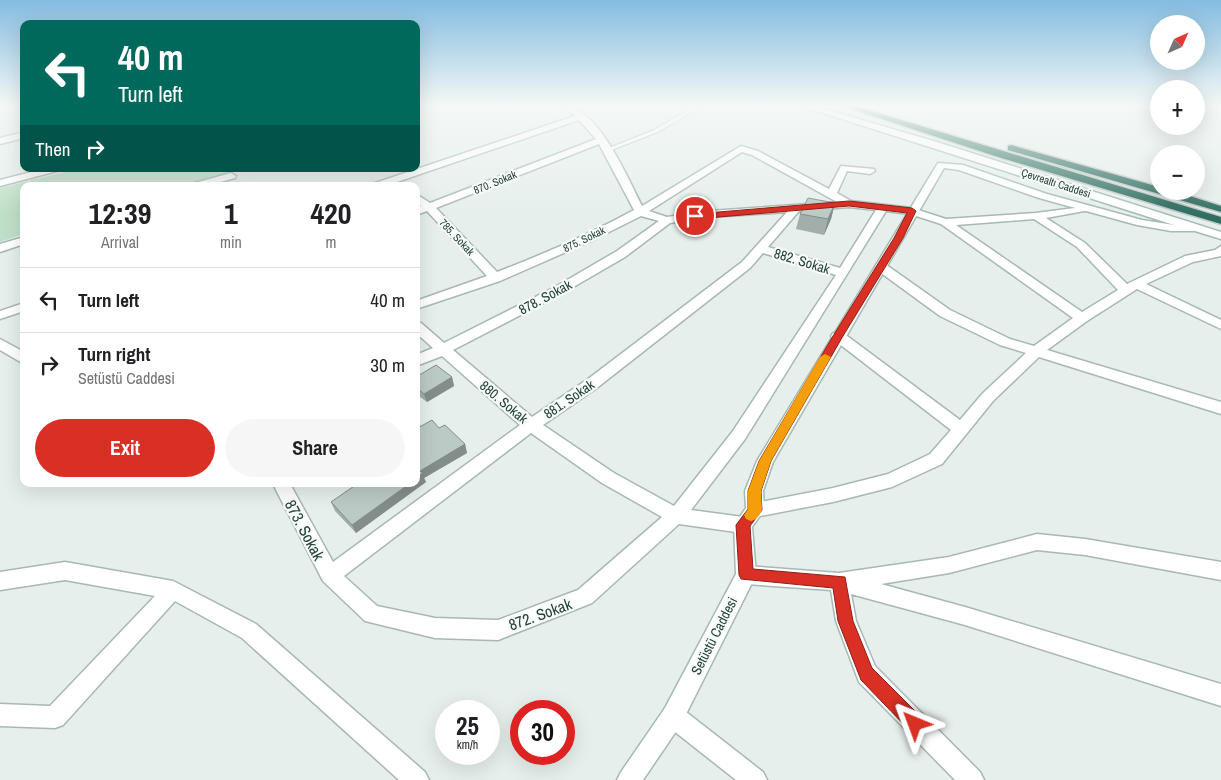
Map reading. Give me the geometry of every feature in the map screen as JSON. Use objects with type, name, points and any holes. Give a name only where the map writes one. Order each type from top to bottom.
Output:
[{"type":"highway","points":[[961,142],[1221,221]]},
{"type":"highway","points":[[991,142],[1150,188]]},
{"type":"highway","points":[[1190,200],[1221,209]]},
{"type":"street","points":[[402,182],[510,142]]},
{"type":"street","name":"870. Sokak","points":[[420,211],[594,142]]},
{"type":"street","points":[[602,142],[640,212]]},
{"type":"street","name":"Çevrealtı Caddesi","points":[[929,142],[1221,236]]},
{"type":"street","name":"875. Sokak","points":[[420,304],[496,278],[561,250],[640,212],[741,149],[755,153],[831,194]]},
{"type":"street","points":[[755,510],[754,491],[765,461],[941,165],[960,168],[1086,208],[1141,223],[1170,228],[1196,228]]},
{"type":"street","points":[[870,171],[844,168],[831,194],[849,204],[912,211],[945,222],[1082,318]]},
{"type":"street","points":[[0,182],[42,172]]},
{"type":"street","points":[[210,182],[231,176]]},
{"type":"street","name":"785. Sokak","points":[[420,200],[430,208],[496,278]]},
{"type":"street","name":"878. Sokak","points":[[640,212],[667,220],[710,214],[849,204]]},
{"type":"street","name":"872. Sokak","points":[[330,575],[372,614],[436,628],[498,630],[585,597],[676,516],[752,415],[883,207]]},
{"type":"street","name":"881. Sokak","points":[[330,575],[531,425],[593,383],[746,264],[795,208]]},
{"type":"street","points":[[945,222],[1036,216],[1086,208]]},
{"type":"street","points":[[1036,216],[1081,244],[1131,287],[1221,325]]},
{"type":"street","name":"878. Sokak","points":[[420,358],[442,350],[560,290],[621,254],[667,220]]},
{"type":"street","points":[[0,248],[20,241]]},
{"type":"street","name":"882. Sokak","points":[[761,249],[843,273]]},
{"type":"street","points":[[1221,250],[1219,253],[1190,259],[1131,287],[1082,318],[1037,351],[988,397],[936,459],[892,480],[833,495],[755,510],[743,525],[746,575],[839,582],[974,619],[1221,695]]},
{"type":"street","points":[[881,267],[945,313],[1005,342],[1221,408]]},
{"type":"street","points":[[0,315],[20,308]]},
{"type":"street","name":"880. Sokak","points":[[420,330],[531,425],[608,478],[676,516]]},
{"type":"street","points":[[838,336],[961,429]]},
{"type":"street","points":[[0,343],[20,356]]},
{"type":"street","name":"873. Sokak","points":[[283,487],[330,575]]},
{"type":"street","points":[[676,516],[743,525]]},
{"type":"street","points":[[839,582],[949,565],[1037,542],[1085,547],[1221,571]]},
{"type":"street","points":[[0,581],[65,571],[173,590],[249,631],[417,780]]},
{"type":"street","name":"Setüstü Caddesi","points":[[629,780],[674,716],[746,575]]},
{"type":"street","points":[[839,582],[846,621],[867,674],[972,780]]},
{"type":"street","points":[[0,715],[55,717],[173,590]]},
{"type":"street","points":[[674,716],[755,780]]},
{"type":"lane","points":[[607,150],[627,142]]},
{"type":"green space","points":[[66,172],[227,173],[197,182],[25,182]]},
{"type":"green space","points":[[20,183],[20,235],[0,242],[0,188]]},
{"type":"building","points":[[808,198],[835,203],[828,219],[800,214]]},
{"type":"building","points":[[436,365],[452,377],[424,394],[420,390],[420,375]]},
{"type":"building","points":[[432,420],[439,428],[445,425],[465,444],[420,471],[420,427]]},
{"type":"building","points":[[353,487],[405,487],[352,525],[331,502]]},
{"type":"slow traffic","points":[[751,515],[755,510],[754,491],[765,461],[825,357]]},
{"type":"route","points":[[695,216],[849,204],[912,211],[899,238],[838,336],[765,461],[754,491],[755,510],[743,525],[746,575],[839,582],[846,621],[867,674],[915,724]]}]
